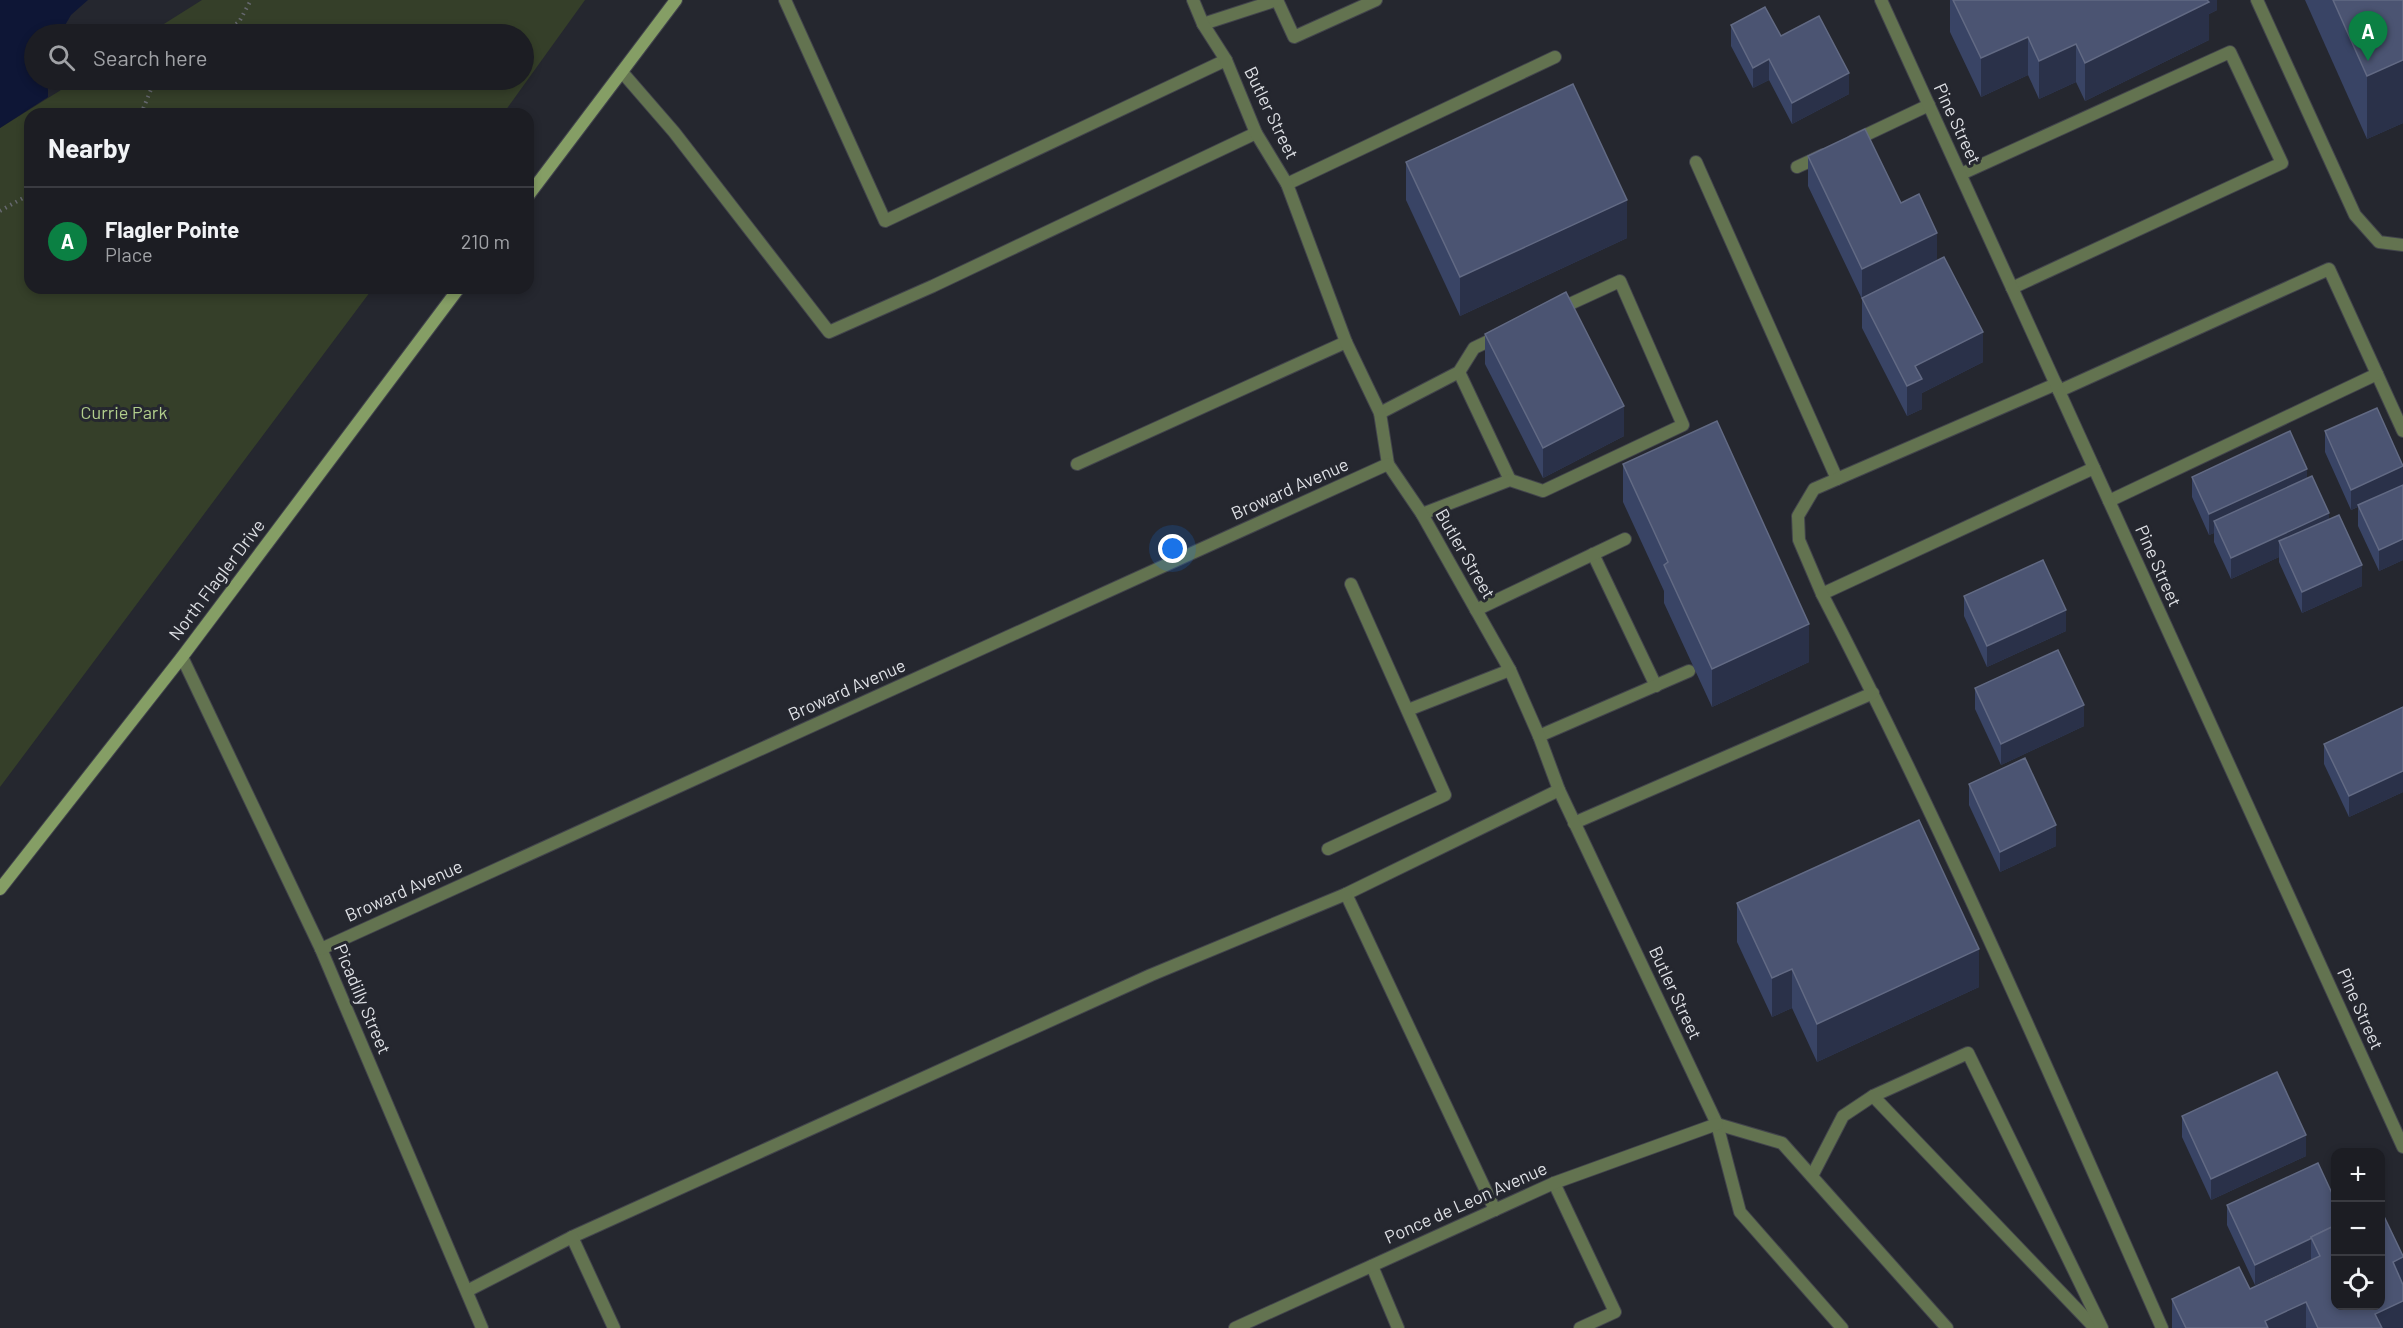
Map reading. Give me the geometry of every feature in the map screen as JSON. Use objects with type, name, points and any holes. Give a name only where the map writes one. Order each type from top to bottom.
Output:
[{"type":"street","points":[[534,188],[676,0]]},
{"type":"street","points":[[785,0],[885,221],[1226,60]]},
{"type":"street","name":"Butler Street","points":[[1193,0],[1203,24],[1226,60],[1256,133],[1287,184],[1346,342],[1380,413],[1388,464],[1422,514],[1510,670],[1574,823],[1717,1124],[1740,1212],[1842,1328]]},
{"type":"street","points":[[1203,24],[1277,0],[1294,37],[1376,0]]},
{"type":"street","name":"Pine Street","points":[[1881,0],[2403,1148]]},
{"type":"street","points":[[2257,0],[2355,215],[2379,242],[2403,245]]},
{"type":"street","points":[[1960,174],[2230,52],[2282,163],[2012,288]]},
{"type":"street","points":[[1287,184],[1555,57]]},
{"type":"street","points":[[622,72],[674,132],[829,332],[933,286],[1256,133]]},
{"type":"street","points":[[1797,167],[1929,105]]},
{"type":"street","points":[[1696,162],[1837,479]]},
{"type":"street","points":[[2163,1328],[2009,983],[1873,693],[1822,594],[1798,540],[1798,516],[1814,489],[2057,388],[2329,269],[2403,431]]},
{"type":"street","points":[[1422,514],[1510,480],[1543,491],[1683,425],[1620,281],[1547,315]]},
{"type":"street","name":"North Flagler Drive","points":[[0,890],[183,657],[455,294]]},
{"type":"street","points":[[1380,413],[1459,372],[1473,348],[1515,329]]},
{"type":"street","points":[[1077,464],[1346,342]]},
{"type":"street","points":[[1459,372],[1510,480]]},
{"type":"street","points":[[2109,501],[2377,374]]},
{"type":"street","name":"Broward Avenue","points":[[321,949],[1388,464]]},
{"type":"street","points":[[1822,594],[2094,468]]},
{"type":"street","points":[[1476,610],[1625,539]]},
{"type":"street","points":[[1593,554],[1656,686]]},
{"type":"street","points":[[1328,849],[1445,795],[1351,584]]},
{"type":"street","name":"Picadilly Street","points":[[183,657],[321,949],[482,1328]]},
{"type":"street","points":[[1408,710],[1510,670]]},
{"type":"street","points":[[1539,736],[1689,671]]},
{"type":"street","points":[[1574,823],[1873,693]]},
{"type":"street","points":[[466,1291],[572,1237],[1151,975],[1346,894],[1559,790]]},
{"type":"street","points":[[1346,894],[1495,1209]]},
{"type":"street","points":[[1812,1176],[1843,1116],[1874,1096],[1968,1053],[2102,1328]]},
{"type":"street","points":[[1874,1096],[2095,1328]]},
{"type":"street","points":[[1717,1124],[1782,1143],[1947,1328]]},
{"type":"street","name":"Ponce de Leon Avenue","points":[[1235,1328],[1554,1183],[1717,1124]]},
{"type":"street","points":[[1554,1183],[1615,1312],[1580,1328]]},
{"type":"street","points":[[572,1237],[614,1328]]},
{"type":"street","points":[[1372,1266],[1398,1328]]},
{"type":"path","points":[[236,24],[251,0]]},
{"type":"path","points":[[143,108],[151,90]]},
{"type":"path","points":[[0,212],[24,198]]},
{"type":"green space","name":"Currie Park","points":[[202,0],[585,0],[534,71],[534,24],[164,24]]},
{"type":"green space","name":"Currie Park","points":[[61,90],[520,90],[507,108],[32,108]]},
{"type":"green space","name":"Currie Park","points":[[24,113],[24,294],[369,294],[0,787],[0,128]]},
{"type":"water","points":[[0,0],[88,0],[71,15],[66,24],[24,24],[24,90],[48,90],[48,97],[31,108],[24,108],[24,112],[0,128]]},
{"type":"building","points":[[1953,0],[2207,0],[2209,2],[2085,63],[2076,44],[2039,61],[2028,37],[1981,58]]},
{"type":"building","points":[[2333,0],[2403,0],[2403,60],[2367,76]]},
{"type":"building","points":[[1765,7],[1781,36],[1819,16],[1849,73],[1792,103],[1769,59],[1753,68],[1731,25]]},
{"type":"building","points":[[1573,84],[1627,200],[1460,277],[1406,162]]},
{"type":"building","points":[[1865,129],[1901,203],[1919,194],[1937,233],[1862,269],[1808,156]]},
{"type":"building","points":[[1944,257],[1983,332],[1915,366],[1922,379],[1907,386],[1862,298]]},
{"type":"building","points":[[1566,292],[1624,406],[1543,448],[1485,334]]},
{"type":"building","points":[[2377,408],[2403,466],[2351,490],[2325,431]]},
{"type":"building","points":[[1717,421],[1809,624],[1712,669],[1664,565],[1668,562],[1623,464]]},
{"type":"building","points":[[2290,431],[2307,469],[2209,514],[2192,477]]},
{"type":"building","points":[[2312,476],[2329,513],[2231,558],[2214,521]]},
{"type":"building","points":[[2403,485],[2403,539],[2379,550],[2358,505]]},
{"type":"building","points":[[2339,515],[2362,565],[2302,592],[2279,541]]},
{"type":"building","points":[[2043,560],[2066,610],[1987,646],[1964,596]]},
{"type":"building","points":[[2058,650],[2084,705],[2001,744],[1975,688]]},
{"type":"building","points":[[2403,707],[2403,771],[2349,796],[2324,744]]},
{"type":"building","points":[[2025,758],[2056,825],[2000,852],[1969,784]]},
{"type":"building","points":[[1919,820],[1979,949],[1817,1024],[1792,969],[1772,978],[1737,903]]},
{"type":"building","points":[[2277,1072],[2306,1135],[2211,1179],[2182,1116]]},
{"type":"building","points":[[2318,1163],[2331,1191],[2331,1227],[2255,1265],[2227,1205]]},
{"type":"building","points":[[2385,1218],[2403,1256],[2393,1262],[2403,1285],[2403,1301],[2385,1309]]},
{"type":"building","points":[[2331,1227],[2331,1310],[2384,1310],[2375,1314],[2382,1328],[2318,1328],[2306,1302],[2265,1321],[2268,1328],[2186,1328],[2172,1299],[2239,1267],[2250,1289],[2320,1256],[2311,1237]]},
{"type":"place","name":"Flagler Pointe","points":[[2368,61]]}]
